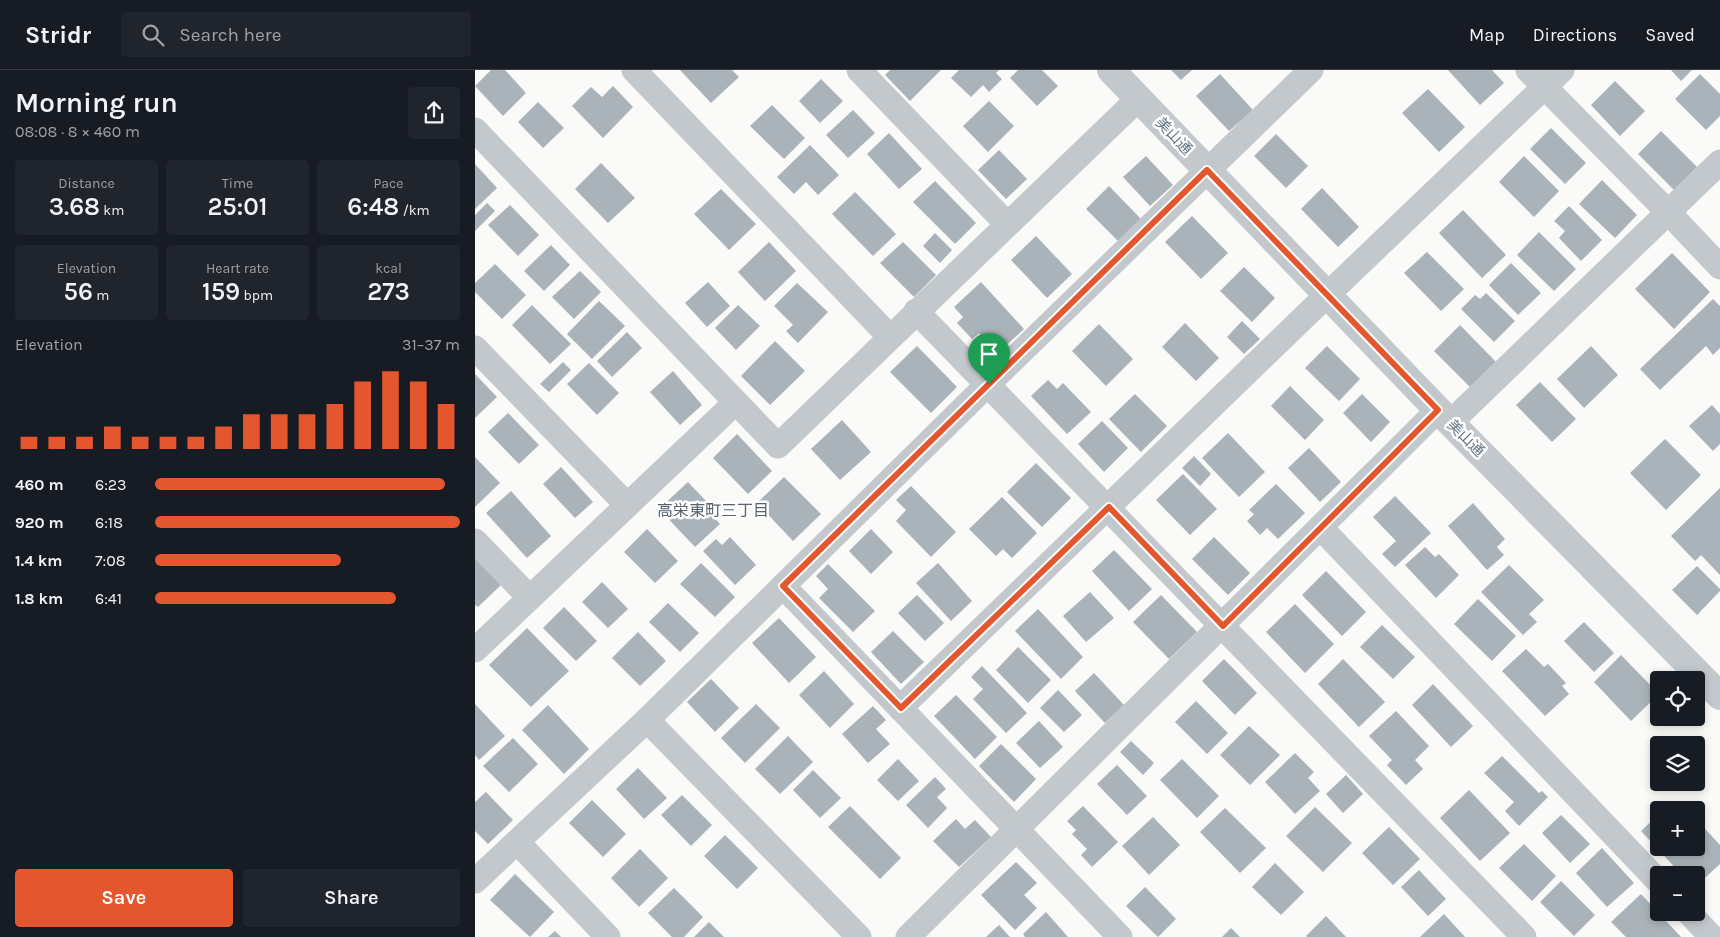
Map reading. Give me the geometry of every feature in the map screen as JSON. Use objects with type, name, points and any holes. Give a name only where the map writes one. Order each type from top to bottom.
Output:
[{"type":"street","points":[[634,70],[889,337]]},
{"type":"street","points":[[859,70],[1007,224]]},
{"type":"street","name":"美山通","points":[[1111,70],[1327,295],[1720,696]]},
{"type":"street","points":[[475,881],[647,720],[1311,70]]},
{"type":"street","points":[[901,708],[1327,295],[1545,76],[1720,267]]},
{"type":"street","points":[[475,130],[778,446],[1138,99]]},
{"type":"street","points":[[908,937],[1321,528],[1668,212],[1720,162]]},
{"type":"street","points":[[917,311],[1524,937]]},
{"type":"street","points":[[475,348],[627,505]]},
{"type":"street","points":[[475,650],[737,402]]},
{"type":"street","points":[[1321,528],[1650,873]]},
{"type":"street","points":[[475,540],[530,598]]},
{"type":"street","points":[[783,586],[1120,937]]},
{"type":"street","points":[[647,720],[859,937]]},
{"type":"street","points":[[517,842],[608,937]]},
{"type":"street","points":[[1697,921],[1712,937]]},
{"type":"building","points":[[491,70],[505,70],[526,93],[503,116],[475,86]]},
{"type":"building","points":[[680,70],[732,70],[739,77],[711,103]]},
{"type":"building","points":[[890,70],[941,70],[910,101],[885,75]]},
{"type":"building","points":[[959,70],[999,70],[996,73],[1002,79],[989,92],[983,85],[971,97],[951,78]]},
{"type":"building","points":[[1018,70],[1042,70],[1058,86],[1037,106],[1010,78]]},
{"type":"building","points":[[1171,70],[1192,70],[1181,80]]},
{"type":"building","points":[[1448,70],[1492,70],[1504,83],[1480,105]]},
{"type":"building","points":[[1671,70],[1692,70],[1681,81]]},
{"type":"building","points":[[1220,74],[1253,110],[1229,131],[1196,96]]},
{"type":"building","points":[[1700,74],[1720,94],[1720,116],[1706,130],[1675,99]]},
{"type":"building","points":[[821,79],[843,101],[820,123],[799,101]]},
{"type":"building","points":[[1615,81],[1645,111],[1620,136],[1591,105]]},
{"type":"building","points":[[613,86],[633,107],[603,138],[572,106],[591,87],[602,97]]},
{"type":"building","points":[[1428,89],[1465,127],[1439,152],[1402,113]]},
{"type":"building","points":[[989,101],[1014,126],[988,152],[963,126]]},
{"type":"building","points":[[538,102],[564,128],[543,148],[518,122]]},
{"type":"building","points":[[772,105],[805,138],[784,159],[750,126]]},
{"type":"building","points":[[853,110],[875,133],[848,158],[826,135]]},
{"type":"building","points":[[1551,128],[1586,163],[1565,184],[1530,149]]},
{"type":"building","points":[[1661,131],[1697,167],[1674,190],[1638,154]]},
{"type":"building","points":[[889,133],[922,169],[899,189],[867,154]]},
{"type":"building","points":[[1276,134],[1308,166],[1286,188],[1254,156]]},
{"type":"building","points":[[810,145],[839,175],[818,195],[806,182],[794,194],[777,177]]},
{"type":"building","points":[[999,150],[1027,179],[1006,199],[978,170]]},
{"type":"building","points":[[1146,156],[1173,185],[1150,206],[1123,177]]},
{"type":"building","points":[[1524,156],[1559,191],[1534,217],[1499,182]]},
{"type":"building","points":[[601,163],[635,198],[608,223],[575,189]]},
{"type":"building","points":[[475,164],[497,188],[475,209]]},
{"type":"building","points":[[1602,180],[1637,215],[1615,238],[1579,204]]},
{"type":"building","points":[[935,181],[976,223],[955,244],[913,202]]},
{"type":"building","points":[[1109,186],[1141,219],[1118,241],[1086,209]]},
{"type":"building","points":[[1322,188],[1359,227],[1338,247],[1301,209]]},
{"type":"building","points":[[721,189],[756,224],[729,250],[694,214]]},
{"type":"building","points":[[855,192],[896,234],[873,256],[832,214]]},
{"type":"building","points":[[487,203],[495,211],[475,231],[475,215]]},
{"type":"building","points":[[510,205],[539,235],[518,256],[488,225]]},
{"type":"building","points":[[1569,206],[1602,240],[1581,261],[1559,238],[1565,231],[1554,221]]},
{"type":"building","points":[[1463,210],[1506,255],[1482,278],[1439,233]]},
{"type":"building","points":[[1192,216],[1228,253],[1201,279],[1165,242]]},
{"type":"building","points":[[1539,232],[1576,269],[1554,291],[1517,255]]},
{"type":"building","points":[[935,233],[952,250],[940,263],[923,246]]},
{"type":"building","points":[[1036,236],[1072,274],[1047,298],[1011,260]]},
{"type":"building","points":[[769,242],[796,271],[765,301],[738,272]]},
{"type":"building","points":[[903,242],[936,275],[914,297],[880,263]]},
{"type":"building","points":[[551,245],[570,265],[544,291],[524,271]]},
{"type":"building","points":[[1427,252],[1464,289],[1441,311],[1404,273]]},
{"type":"building","points":[[1672,253],[1710,292],[1674,329],[1635,289]]},
{"type":"building","points":[[1511,263],[1541,293],[1518,315],[1489,285]]},
{"type":"building","points":[[495,264],[526,295],[502,319],[475,292],[475,283]]},
{"type":"building","points":[[1244,267],[1275,298],[1252,322],[1220,291]]},
{"type":"building","points":[[580,271],[601,292],[574,319],[552,297]]},
{"type":"building","points":[[708,282],[730,306],[707,327],[685,303]]},
{"type":"building","points":[[981,282],[1024,329],[998,353],[979,333],[972,339],[957,323],[963,317],[954,307]]},
{"type":"building","points":[[797,283],[828,312],[798,343],[786,331],[793,325],[774,306]]},
{"type":"building","points":[[1486,293],[1515,321],[1494,342],[1461,309],[1475,295],[1480,299]]},
{"type":"building","points":[[1713,299],[1720,306],[1720,348],[1713,355],[1706,346],[1660,390],[1640,369]]},
{"type":"building","points":[[599,301],[625,326],[592,359],[567,334]]},
{"type":"building","points":[[532,305],[571,344],[550,364],[512,325]]},
{"type":"building","points":[[738,305],[760,326],[736,350],[715,328]]},
{"type":"building","points":[[1242,321],[1260,339],[1244,354],[1227,337]]},
{"type":"building","points":[[1185,323],[1219,358],[1196,381],[1162,347]]},
{"type":"building","points":[[1099,324],[1133,359],[1106,386],[1072,351]]},
{"type":"building","points":[[1460,325],[1498,364],[1472,389],[1434,351]]},
{"type":"building","points":[[627,332],[642,348],[612,377],[597,361]]},
{"type":"building","points":[[775,341],[805,371],[770,405],[741,376]]},
{"type":"building","points":[[917,346],[957,387],[931,413],[890,372]]},
{"type":"building","points":[[1327,346],[1360,379],[1339,401],[1305,368]]},
{"type":"building","points":[[1591,346],[1618,375],[1584,408],[1557,379]]},
{"type":"building","points":[[563,362],[571,370],[549,392],[540,384]]},
{"type":"building","points":[[589,363],[619,393],[597,415],[567,384]]},
{"type":"building","points":[[673,371],[702,405],[680,425],[650,392]]},
{"type":"building","points":[[475,374],[497,397],[475,418]]},
{"type":"building","points":[[1048,380],[1057,389],[1063,383],[1091,412],[1067,434],[1031,396]]},
{"type":"building","points":[[1540,382],[1576,419],[1552,442],[1516,405]]},
{"type":"building","points":[[1290,386],[1324,420],[1305,440],[1271,406]]},
{"type":"building","points":[[1135,394],[1167,426],[1141,452],[1109,419]]},
{"type":"building","points":[[1362,394],[1390,422],[1371,442],[1343,413]]},
{"type":"building","points":[[1712,405],[1720,414],[1720,444],[1713,451],[1689,426]]},
{"type":"building","points":[[508,413],[539,445],[519,464],[488,432]]},
{"type":"building","points":[[842,420],[871,452],[840,480],[811,449]]},
{"type":"building","points":[[1102,421],[1128,448],[1104,472],[1078,444]]},
{"type":"building","points":[[1228,433],[1265,472],[1239,497],[1202,458]]},
{"type":"building","points":[[737,434],[772,471],[748,494],[713,458]]},
{"type":"building","points":[[1665,439],[1701,475],[1666,510],[1630,473]]},
{"type":"building","points":[[1309,448],[1341,482],[1320,502],[1288,468]]},
{"type":"building","points":[[1194,456],[1211,474],[1200,486],[1182,468]]},
{"type":"building","points":[[475,457],[500,483],[475,507]]},
{"type":"building","points":[[1036,463],[1071,498],[1042,527],[1007,492]]},
{"type":"building","points":[[561,467],[593,502],[575,518],[543,484]]},
{"type":"building","points":[[1183,474],[1217,509],[1190,535],[1156,500]]},
{"type":"building","points":[[784,477],[821,514],[793,541],[757,503]]},
{"type":"building","points":[[688,482],[707,502],[703,506],[720,524],[695,547],[659,509]]},
{"type":"building","points":[[1276,484],[1305,513],[1278,539],[1267,528],[1260,535],[1247,521],[1254,514],[1249,510]]},
{"type":"building","points":[[911,486],[956,532],[931,557],[896,521],[906,510],[896,500]]},
{"type":"building","points":[[1720,488],[1720,575],[1701,555],[1695,561],[1671,536]]},
{"type":"building","points":[[511,491],[551,536],[527,558],[486,513]]},
{"type":"building","points":[[1395,496],[1431,533],[1395,567],[1382,554],[1396,541],[1373,517]]},
{"type":"building","points":[[1002,497],[1037,533],[1012,558],[1003,549],[996,556],[969,529]]},
{"type":"building","points":[[1473,503],[1505,539],[1497,547],[1504,555],[1487,570],[1448,526]]},
{"type":"building","points":[[647,529],[678,561],[655,583],[624,552]]},
{"type":"building","points":[[871,529],[893,552],[871,574],[849,551]]},
{"type":"building","points":[[730,537],[756,565],[735,585],[703,551],[716,539],[722,545]]},
{"type":"building","points":[[1214,537],[1250,573],[1228,595],[1192,559]]},
{"type":"building","points":[[1425,547],[1435,557],[1439,554],[1459,575],[1436,598],[1405,565]]},
{"type":"building","points":[[1114,550],[1152,589],[1129,611],[1092,571]]},
{"type":"building","points":[[475,555],[502,584],[478,607],[475,605]]},
{"type":"building","points":[[701,563],[735,597],[715,617],[680,584]]},
{"type":"building","points":[[938,563],[972,601],[951,621],[916,583]]},
{"type":"building","points":[[828,564],[875,611],[853,632],[819,598],[828,589],[816,576]]},
{"type":"building","points":[[1509,565],[1544,600],[1529,614],[1537,622],[1523,635],[1481,592]]},
{"type":"building","points":[[1697,566],[1720,591],[1697,615],[1672,590]]},
{"type":"building","points":[[1326,571],[1366,612],[1342,636],[1302,595]]},
{"type":"building","points":[[602,582],[628,609],[608,628],[582,602]]},
{"type":"building","points":[[1090,592],[1114,618],[1086,642],[1063,616]]},
{"type":"building","points":[[917,595],[944,623],[925,641],[898,613]]},
{"type":"building","points":[[1161,595],[1197,632],[1169,659],[1133,622]]},
{"type":"building","points":[[1478,599],[1516,636],[1492,661],[1454,624]]},
{"type":"building","points":[[668,603],[699,633],[680,652],[649,622]]},
{"type":"building","points":[[1295,604],[1334,644],[1305,673],[1266,632]]},
{"type":"building","points":[[564,607],[597,641],[576,661],[543,628]]},
{"type":"building","points":[[1038,609],[1083,657],[1061,679],[1015,631]]},
{"type":"building","points":[[779,618],[816,657],[789,683],[752,643]]},
{"type":"building","points":[[1584,622],[1614,653],[1594,672],[1564,641]]},
{"type":"building","points":[[1382,625],[1415,657],[1393,679],[1360,647]]},
{"type":"building","points":[[527,628],[569,671],[531,707],[489,665]]},
{"type":"building","points":[[893,631],[924,662],[901,684],[871,652]]},
{"type":"building","points":[[638,632],[666,661],[640,686],[612,658]]},
{"type":"building","points":[[1018,647],[1051,680],[1028,703],[996,670]]},
{"type":"building","points":[[1526,649],[1544,667],[1548,664],[1566,683],[1562,686],[1569,694],[1545,716],[1502,671]]},
{"type":"building","points":[[1621,655],[1650,685],[1650,703],[1631,721],[1594,682]]},
{"type":"building","points":[[1224,659],[1257,693],[1235,715],[1202,681]]},
{"type":"building","points":[[1343,659],[1385,702],[1359,727],[1318,684]]},
{"type":"building","points":[[982,666],[1027,713],[1006,733],[973,699],[983,689],[971,677]]},
{"type":"building","points":[[824,671],[854,704],[830,728],[799,695]]},
{"type":"building","points":[[1094,673],[1124,705],[1105,723],[1075,691]]},
{"type":"building","points":[[711,679],[739,708],[715,732],[687,702]]},
{"type":"building","points":[[1433,684],[1473,726],[1451,747],[1412,705]]},
{"type":"building","points":[[1058,690],[1082,715],[1064,732],[1040,708]]},
{"type":"building","points":[[956,695],[997,737],[975,759],[934,716]]},
{"type":"building","points":[[1196,701],[1228,733],[1207,754],[1175,722]]},
{"type":"building","points":[[475,704],[505,736],[479,760],[475,755]]},
{"type":"building","points":[[756,704],[780,728],[745,763],[721,738]]},
{"type":"building","points":[[548,705],[589,749],[564,774],[522,730]]},
{"type":"building","points":[[873,706],[886,720],[876,729],[890,744],[868,763],[842,734]]},
{"type":"building","points":[[1396,711],[1429,746],[1415,760],[1423,769],[1406,785],[1387,765],[1392,760],[1369,736]]},
{"type":"building","points":[[1039,721],[1063,747],[1040,768],[1016,743]]},
{"type":"building","points":[[1249,726],[1280,755],[1250,785],[1220,755]]},
{"type":"building","points":[[788,736],[813,762],[780,794],[755,769]]},
{"type":"building","points":[[513,738],[538,764],[509,792],[483,766]]},
{"type":"building","points":[[1131,741],[1154,763],[1143,775],[1120,752]]},
{"type":"building","points":[[1001,744],[1036,779],[1014,802],[979,766]]},
{"type":"building","points":[[1295,753],[1314,772],[1308,778],[1320,791],[1295,814],[1265,782]]},
{"type":"building","points":[[1502,756],[1539,793],[1542,791],[1548,797],[1519,826],[1505,811],[1514,802],[1484,773]]},
{"type":"building","points":[[898,759],[919,781],[898,801],[877,780]]},
{"type":"building","points":[[1182,759],[1219,796],[1197,818],[1160,780]]},
{"type":"building","points":[[1117,765],[1147,796],[1127,815],[1097,784]]},
{"type":"building","points":[[638,768],[667,798],[644,819],[616,789]]},
{"type":"building","points":[[813,770],[841,798],[820,818],[793,790]]},
{"type":"building","points":[[1346,775],[1363,794],[1343,813],[1326,794]]},
{"type":"building","points":[[935,777],[946,789],[937,797],[947,808],[928,828],[906,805]]},
{"type":"building","points":[[1469,790],[1510,833],[1480,861],[1440,818]]},
{"type":"building","points":[[486,792],[513,820],[488,844],[475,831],[475,802]]},
{"type":"building","points":[[682,795],[712,825],[691,846],[661,815]]},
{"type":"building","points":[[592,800],[626,834],[603,857],[569,823]]},
{"type":"building","points":[[850,806],[901,858],[880,879],[828,827]]},
{"type":"building","points":[[1083,806],[1118,842],[1092,867],[1081,855],[1087,849],[1072,834],[1076,830],[1067,821]]},
{"type":"building","points":[[1315,807],[1352,843],[1323,872],[1286,836]]},
{"type":"building","points":[[1225,808],[1266,848],[1240,873],[1200,832]]},
{"type":"building","points":[[1561,815],[1590,844],[1570,863],[1542,833]]},
{"type":"building","points":[[1153,817],[1180,845],[1149,875],[1122,846]]},
{"type":"building","points":[[956,819],[965,829],[975,820],[991,837],[959,867],[933,841]]},
{"type":"building","points":[[1650,822],[1650,841],[1641,831]]},
{"type":"building","points":[[1389,827],[1420,859],[1393,885],[1362,853]]},
{"type":"building","points":[[1705,829],[1720,845],[1720,864],[1705,878],[1705,866],[1674,866],[1664,856],[1705,856]]},
{"type":"building","points":[[725,835],[758,868],[737,889],[704,856]]},
{"type":"building","points":[[1524,844],[1556,876],[1532,901],[1499,868]]},
{"type":"building","points":[[1602,848],[1634,883],[1607,907],[1576,873]]},
{"type":"building","points":[[640,849],[668,878],[639,907],[611,878]]},
{"type":"building","points":[[1016,862],[1037,883],[1024,895],[1037,908],[1015,930],[981,895]]},
{"type":"building","points":[[1275,863],[1304,892],[1281,915],[1252,887]]},
{"type":"building","points":[[1419,870],[1446,899],[1428,916],[1401,887]]},
{"type":"building","points":[[515,874],[554,912],[530,937],[490,900]]},
{"type":"building","points":[[1561,881],[1595,915],[1574,936],[1540,902]]},
{"type":"building","points":[[1145,887],[1176,919],[1158,937],[1126,906]]},
{"type":"building","points":[[674,888],[703,917],[684,937],[672,937],[648,913]]},
{"type":"building","points":[[1641,894],[1650,904],[1650,921],[1666,921],[1681,937],[1626,937],[1611,922]]},
{"type":"building","points":[[1046,912],[1068,937],[1025,937],[1023,934]]},
{"type":"building","points":[[1444,914],[1465,937],[1420,937]]},
{"type":"building","points":[[1326,916],[1346,937],[1306,936]]},
{"type":"building","points":[[709,922],[724,937],[694,937]]},
{"type":"building","points":[[999,925],[1010,937],[986,937]]},
{"type":"building","points":[[1231,928],[1240,937],[1222,937]]},
{"type":"building","points":[[555,931],[561,937],[548,937]]},
{"type":"district","name":"高栄東町三丁目","points":[[713,510]]},
{"type":"route","points":[[1207,170],[1438,410],[1223,626],[1109,507],[901,708],[783,586],[989,384],[1207,170]]}]
